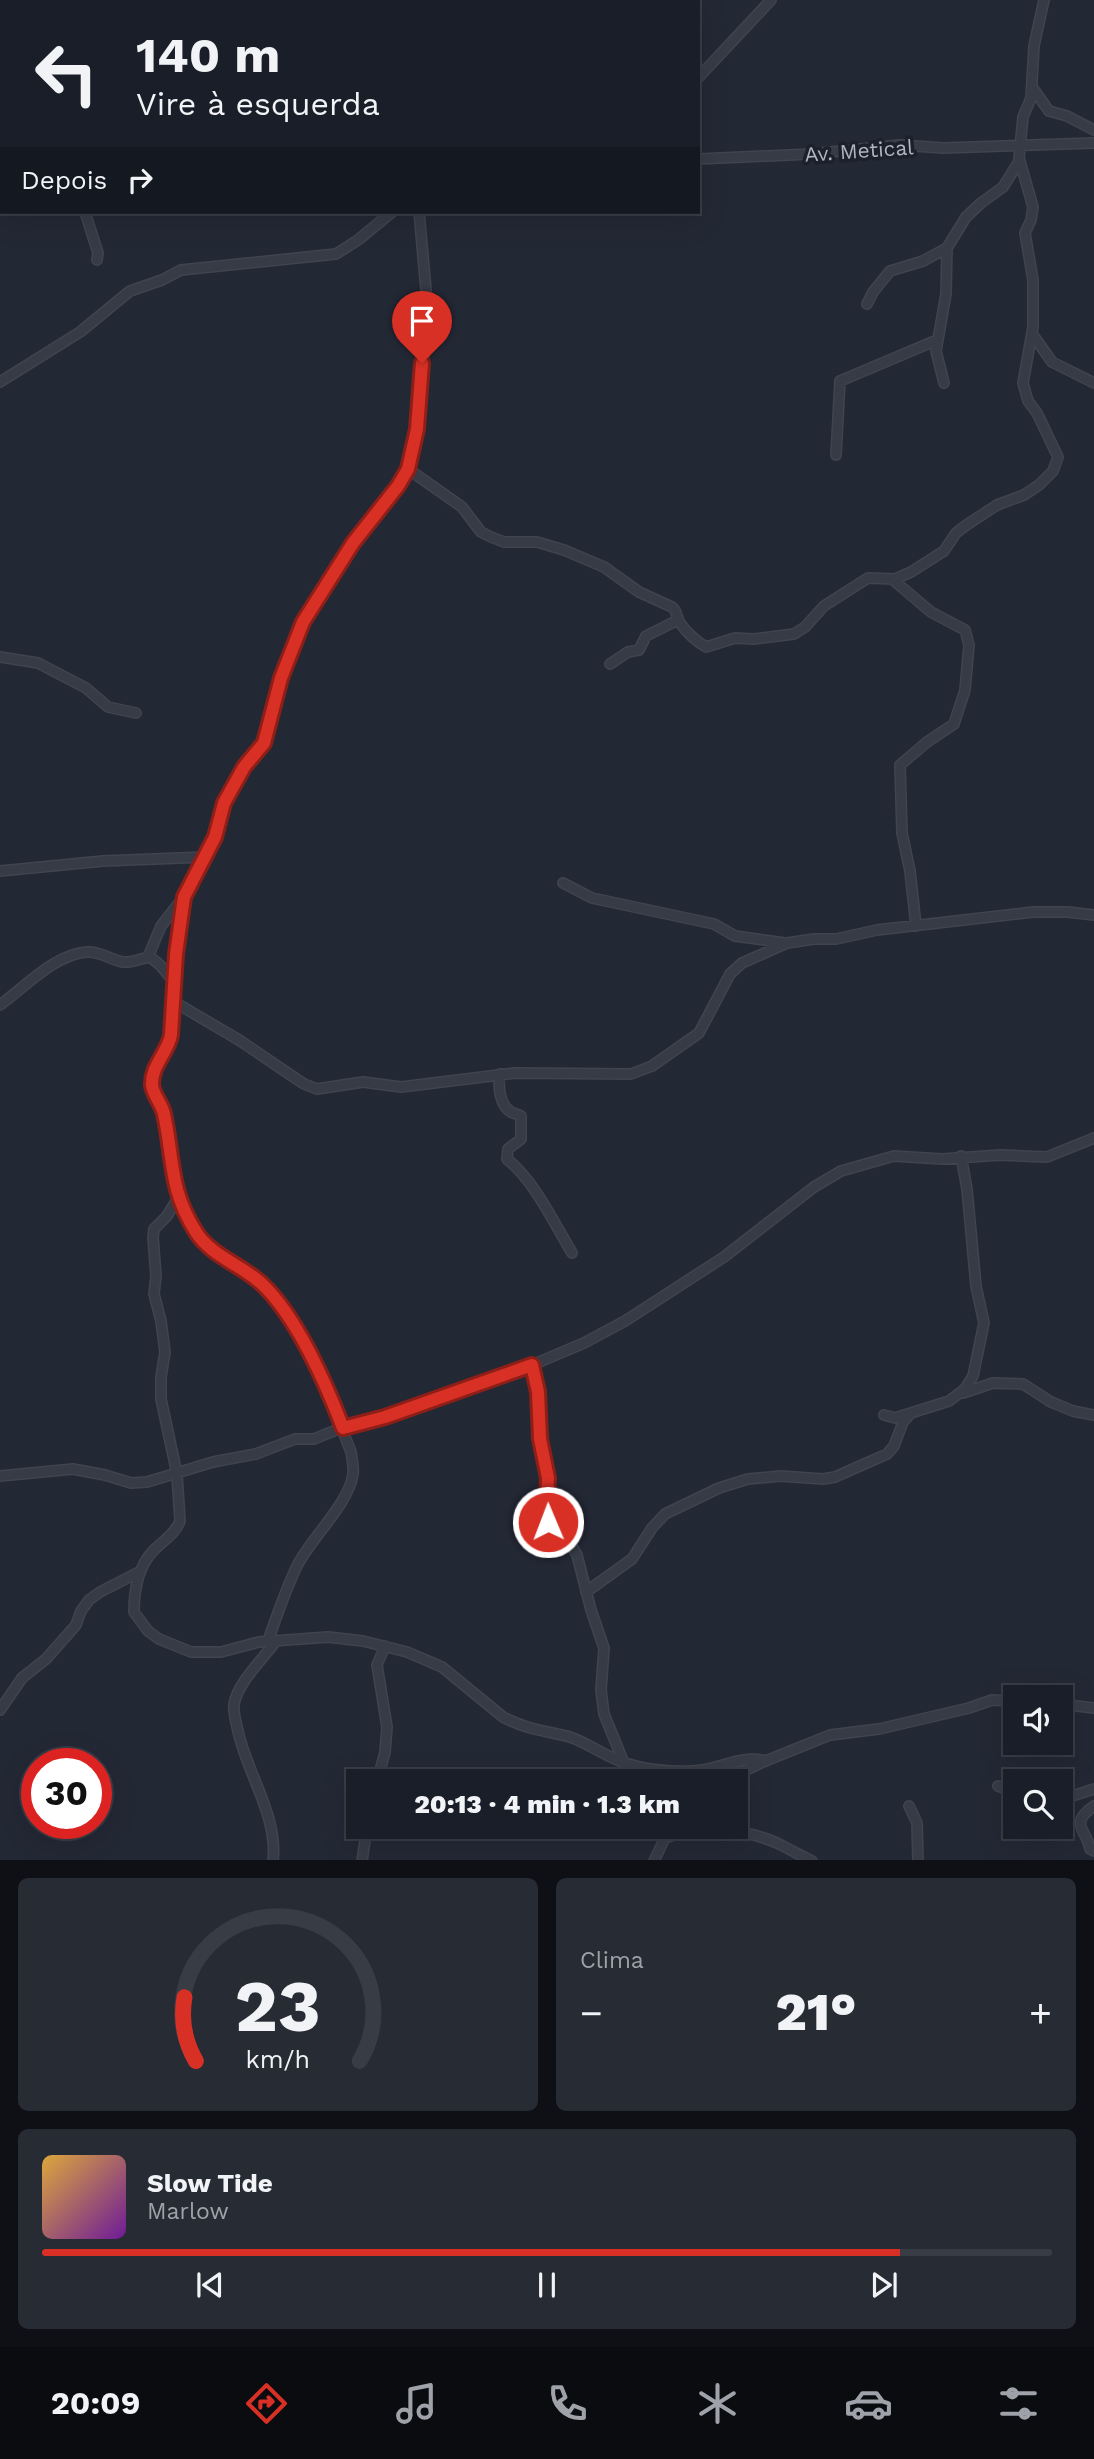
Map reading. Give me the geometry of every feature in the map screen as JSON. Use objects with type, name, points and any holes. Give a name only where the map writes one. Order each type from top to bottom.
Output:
[{"type":"street","points":[[700,76],[771,0]]},
{"type":"street","points":[[408,469],[463,507],[481,532],[504,542],[548,544],[597,564],[639,592],[672,607],[678,620],[706,648],[735,638],[754,639],[794,634],[805,627],[817,611],[842,593],[872,577],[902,577],[936,557],[965,526],[997,505],[1033,490],[1053,471],[1057,461],[1057,453],[1028,401],[1023,383],[1033,335],[1033,280],[1024,233],[1031,220],[1033,207],[1020,160],[1023,117],[1031,98],[1034,46],[1044,0]]},
{"type":"street","points":[[1032,87],[1049,111],[1067,116],[1094,130]]},
{"type":"street","name":"Av. Metical","points":[[700,159],[811,154],[900,145],[943,148],[1094,143]]},
{"type":"street","points":[[867,304],[873,292],[891,271],[923,261],[947,248],[967,217],[1003,187],[1020,160]]},
{"type":"street","points":[[86,214],[98,253],[97,260]]},
{"type":"street","points":[[0,382],[80,332],[130,291],[181,270],[336,254],[390,214]]},
{"type":"street","points":[[148,957],[162,926],[184,897],[215,837],[224,803],[244,767],[264,743],[281,678],[303,622],[353,543],[398,486],[408,469],[417,429],[427,327],[419,214]]},
{"type":"street","points":[[944,383],[936,355],[946,294],[947,248]]},
{"type":"street","points":[[1033,335],[1052,362],[1094,383]]},
{"type":"street","points":[[836,456],[840,381],[937,340]]},
{"type":"street","points":[[892,579],[931,612],[965,630],[969,645],[965,690],[954,724],[900,765],[902,833],[911,871],[916,926]]},
{"type":"street","points":[[610,664],[628,652],[639,650],[646,636],[678,620]]},
{"type":"street","points":[[0,657],[38,663],[86,688],[108,707],[136,713]]},
{"type":"street","points":[[0,871],[103,861],[205,857]]},
{"type":"street","points":[[563,883],[592,898],[715,924],[736,936],[787,943]]},
{"type":"street","points":[[184,897],[170,1042],[157,1066],[152,1085],[162,1108],[168,1133],[178,1198],[195,1231],[206,1245],[256,1278],[280,1307],[314,1358],[349,1443],[353,1476],[328,1523],[297,1566],[292,1583],[280,1602],[272,1641],[245,1680],[234,1703],[243,1754],[269,1821],[274,1849],[273,1860]]},
{"type":"street","points":[[174,1001],[239,1040],[304,1084],[317,1089],[363,1082],[401,1087],[500,1074],[622,1074],[646,1070],[699,1033],[720,990],[736,969],[749,960],[787,943],[836,939],[864,932],[1033,912],[1094,915]]},
{"type":"street","points":[[0,1005],[73,954],[90,951],[129,962],[148,957],[160,965],[174,982]]},
{"type":"street","points":[[500,1074],[499,1090],[503,1102],[511,1112],[521,1116],[521,1139],[508,1149],[507,1158],[515,1164],[533,1188],[572,1252]]},
{"type":"street","points":[[0,1476],[74,1469],[141,1483],[213,1462],[256,1454],[295,1439],[314,1438],[385,1417],[532,1365],[584,1343],[625,1321],[724,1257],[803,1196],[841,1171],[894,1156],[942,1159],[1000,1155],[1046,1157],[1094,1138]]},
{"type":"street","points":[[958,1395],[968,1386],[972,1376],[984,1323],[976,1286],[967,1189],[961,1156]]},
{"type":"street","points":[[178,1198],[171,1211],[154,1229],[153,1237],[156,1276],[154,1294],[165,1352],[160,1377],[161,1399],[177,1474],[179,1524],[152,1551],[139,1572],[134,1612],[148,1631],[159,1640],[191,1652],[221,1652],[272,1641],[337,1637],[386,1646],[442,1667],[503,1717],[515,1723],[574,1739],[624,1763],[650,1769],[694,1771],[743,1759],[766,1760]]},
{"type":"street","points":[[532,1365],[538,1392],[540,1439],[548,1478],[546,1518],[572,1543],[604,1648],[601,1690],[604,1714],[624,1763]]},
{"type":"street","points":[[884,1415],[895,1418],[939,1405],[993,1383],[1016,1383],[1032,1387],[1051,1402],[1073,1411],[1094,1415]]},
{"type":"street","points":[[586,1592],[632,1559],[652,1528],[665,1514],[719,1488],[748,1479],[781,1476],[829,1479],[861,1467],[891,1451],[903,1422],[910,1414]]},
{"type":"street","points":[[0,1710],[22,1678],[46,1659],[76,1625],[89,1600],[139,1572]]},
{"type":"street","points":[[380,1769],[387,1727],[377,1665],[386,1646]]},
{"type":"street","points":[[748,1769],[830,1735],[879,1730],[969,1709],[992,1700],[1003,1700]]},
{"type":"street","points":[[1073,1706],[1094,1708]]},
{"type":"street","points":[[998,1786],[1003,1788]]},
{"type":"street","points":[[1073,1796],[1094,1789]]},
{"type":"street","points":[[909,1806],[917,1823],[918,1860]]},
{"type":"street","points":[[1094,1806],[1085,1814],[1080,1825],[1090,1849],[1094,1851]]},
{"type":"street","points":[[748,1834],[776,1842],[812,1860]]},
{"type":"street","points":[[362,1860],[366,1839]]},
{"type":"street","points":[[654,1860],[664,1839]]},
{"type":"route","points":[[422,363],[417,429],[413,457],[408,469],[398,486],[353,543],[298,630],[277,691],[264,743],[244,767],[224,803],[215,837],[184,897],[178,933],[170,1042],[157,1066],[152,1085],[164,1115],[178,1198],[195,1231],[206,1245],[256,1278],[268,1290],[314,1358],[343,1428],[385,1417],[532,1365],[538,1392],[540,1439],[549,1482],[548,1522]]}]
